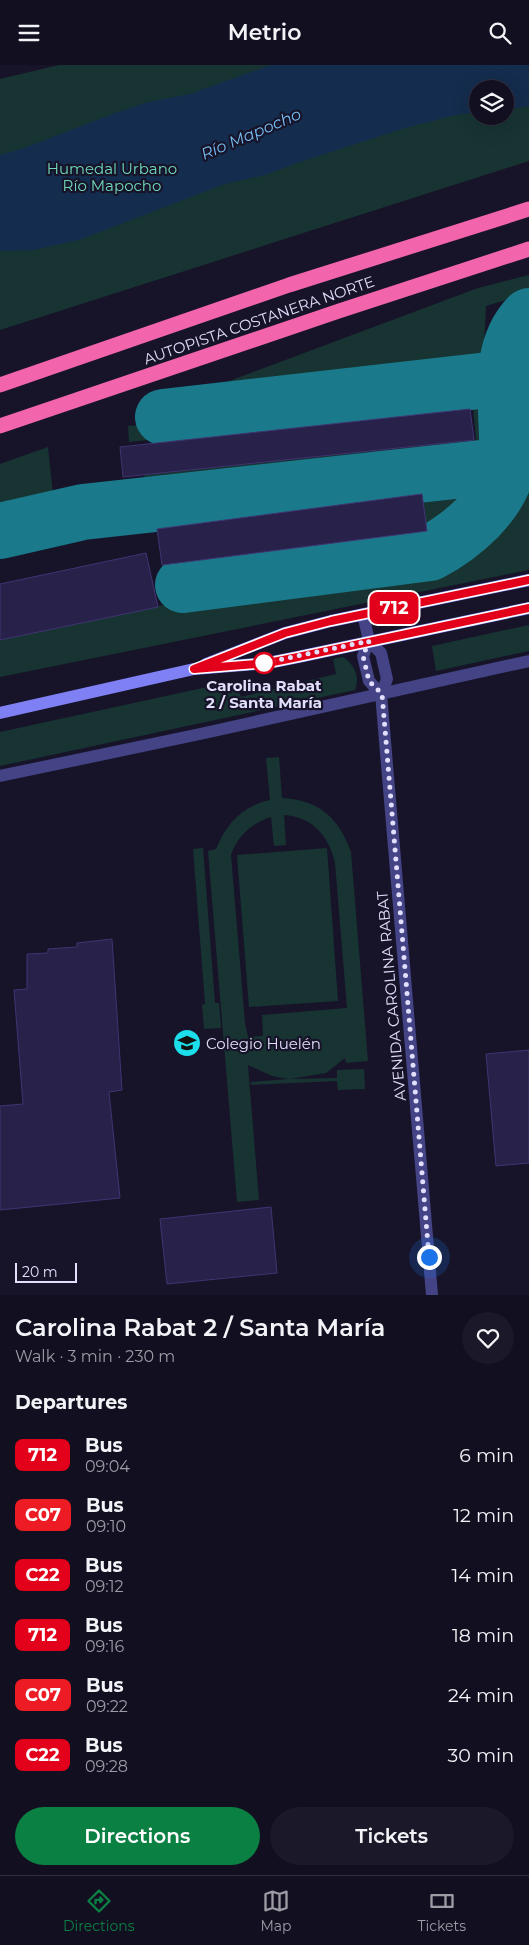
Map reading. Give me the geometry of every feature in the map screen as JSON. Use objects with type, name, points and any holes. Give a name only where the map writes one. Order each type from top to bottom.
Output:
[{"type":"highway","name":"AUTOPISTA COSTANERA NORTE","points":[[0,385],[298,282],[529,209]]},
{"type":"highway","name":"AUTOPISTA COSTANERA NORTE","points":[[0,425],[529,249]]},
{"type":"main road","points":[[194,669],[285,633],[363,614],[529,579]]},
{"type":"main road","points":[[0,713],[194,669],[268,663],[529,608]]},
{"type":"street","name":"AVENIDA CAROLINA RABAT","points":[[363,614],[369,641],[381,653],[387,679],[382,694],[432,1295]]},
{"type":"street","name":"AVENIDA CAROLINA RABAT","points":[[369,641],[363,656],[369,681],[382,694]]},
{"type":"street","points":[[0,777],[529,661]]},
{"type":"green space","name":"Humedal Urbano Río Mapocho","points":[[59,65],[529,65],[529,161],[0,330],[0,79]]},
{"type":"green space","points":[[529,275],[529,293],[486,306],[483,368],[157,408],[478,288]]},
{"type":"green space","points":[[529,384],[529,442],[524,437],[518,423],[516,401],[517,386]]},
{"type":"green space","points":[[491,391],[496,445],[492,453],[478,456],[148,494],[144,475],[476,440],[473,406],[129,442],[128,426]]},
{"type":"green space","points":[[48,447],[54,504],[0,516],[0,464]]},
{"type":"green space","points":[[529,468],[529,570],[0,677],[0,640],[163,605],[162,592],[437,558],[482,528],[498,513],[512,488],[516,471]]},
{"type":"green space","points":[[473,478],[480,498],[456,523],[426,543],[163,577],[162,565],[427,530],[422,495],[157,529],[157,513]]},
{"type":"green space","points":[[529,625],[529,651],[436,671],[432,646]]},
{"type":"green space","points":[[343,657],[351,664],[357,676],[355,690],[0,766],[0,732],[235,681],[241,697],[336,674],[333,659]]},
{"type":"green space","points":[[279,757],[282,798],[295,799],[307,803],[326,813],[340,829],[351,852],[368,1061],[346,1063],[345,1058],[326,1073],[290,1079],[337,1078],[337,1070],[364,1069],[365,1089],[338,1090],[337,1081],[251,1085],[251,1082],[288,1079],[272,1076],[248,1065],[259,1200],[237,1202],[208,851],[216,849],[236,817],[251,807],[270,800],[266,758]],"holes":[[[284,815],[311,824],[324,836],[329,844],[335,863],[347,1008],[262,1015],[263,1036],[248,1037],[245,1023],[231,855],[237,842],[246,831],[271,817],[274,846],[286,845]]]},
{"type":"green space","points":[[203,848],[215,1003],[219,1003],[221,1028],[204,1029],[202,1005],[205,1004],[193,849]]},
{"type":"green space","points":[[327,848],[338,1001],[249,1007],[237,855]]},
{"type":"water","name":"Río Mapocho","points":[[271,65],[529,65],[529,106],[514,108],[514,80],[469,80],[469,113],[405,128],[265,175],[225,184],[79,240],[34,250],[0,251],[0,155],[149,102],[190,94]]},
{"type":"building","points":[[470,409],[474,440],[123,477],[120,447]]},
{"type":"building","points":[[422,494],[427,531],[162,565],[157,529]]},
{"type":"building","points":[[146,553],[158,607],[0,640],[0,584]]},
{"type":"building","points":[[112,939],[122,1090],[109,1092],[120,1198],[0,1210],[0,1106],[23,1104],[14,990],[27,989],[27,954],[48,953],[48,949],[77,947],[77,943]]},
{"type":"building","points":[[529,1050],[529,1163],[496,1166],[486,1054]]},
{"type":"building","points":[[271,1207],[277,1273],[167,1284],[160,1219]]},
{"type":"taxiway","points":[[183,585],[430,553],[467,528],[497,494],[508,467],[509,452],[505,389],[508,357],[512,342],[519,328],[529,316]]},
{"type":"taxiway","points":[[163,417],[529,374]]},
{"type":"taxiway","points":[[0,531],[83,512],[529,462]]},
{"type":"bus line","name":"712","points":[[529,580],[331,621],[285,633],[253,644],[194,669],[268,663],[529,608]]},
{"type":"place","name":"Carolina Rabat 2 / Santa María","points":[[264,663]]},
{"type":"place","name":"Colegio Huelén","points":[[187,1043]]},
{"type":"route","points":[[264,663],[369,641],[363,656],[369,681],[382,694],[429,1257]]}]
